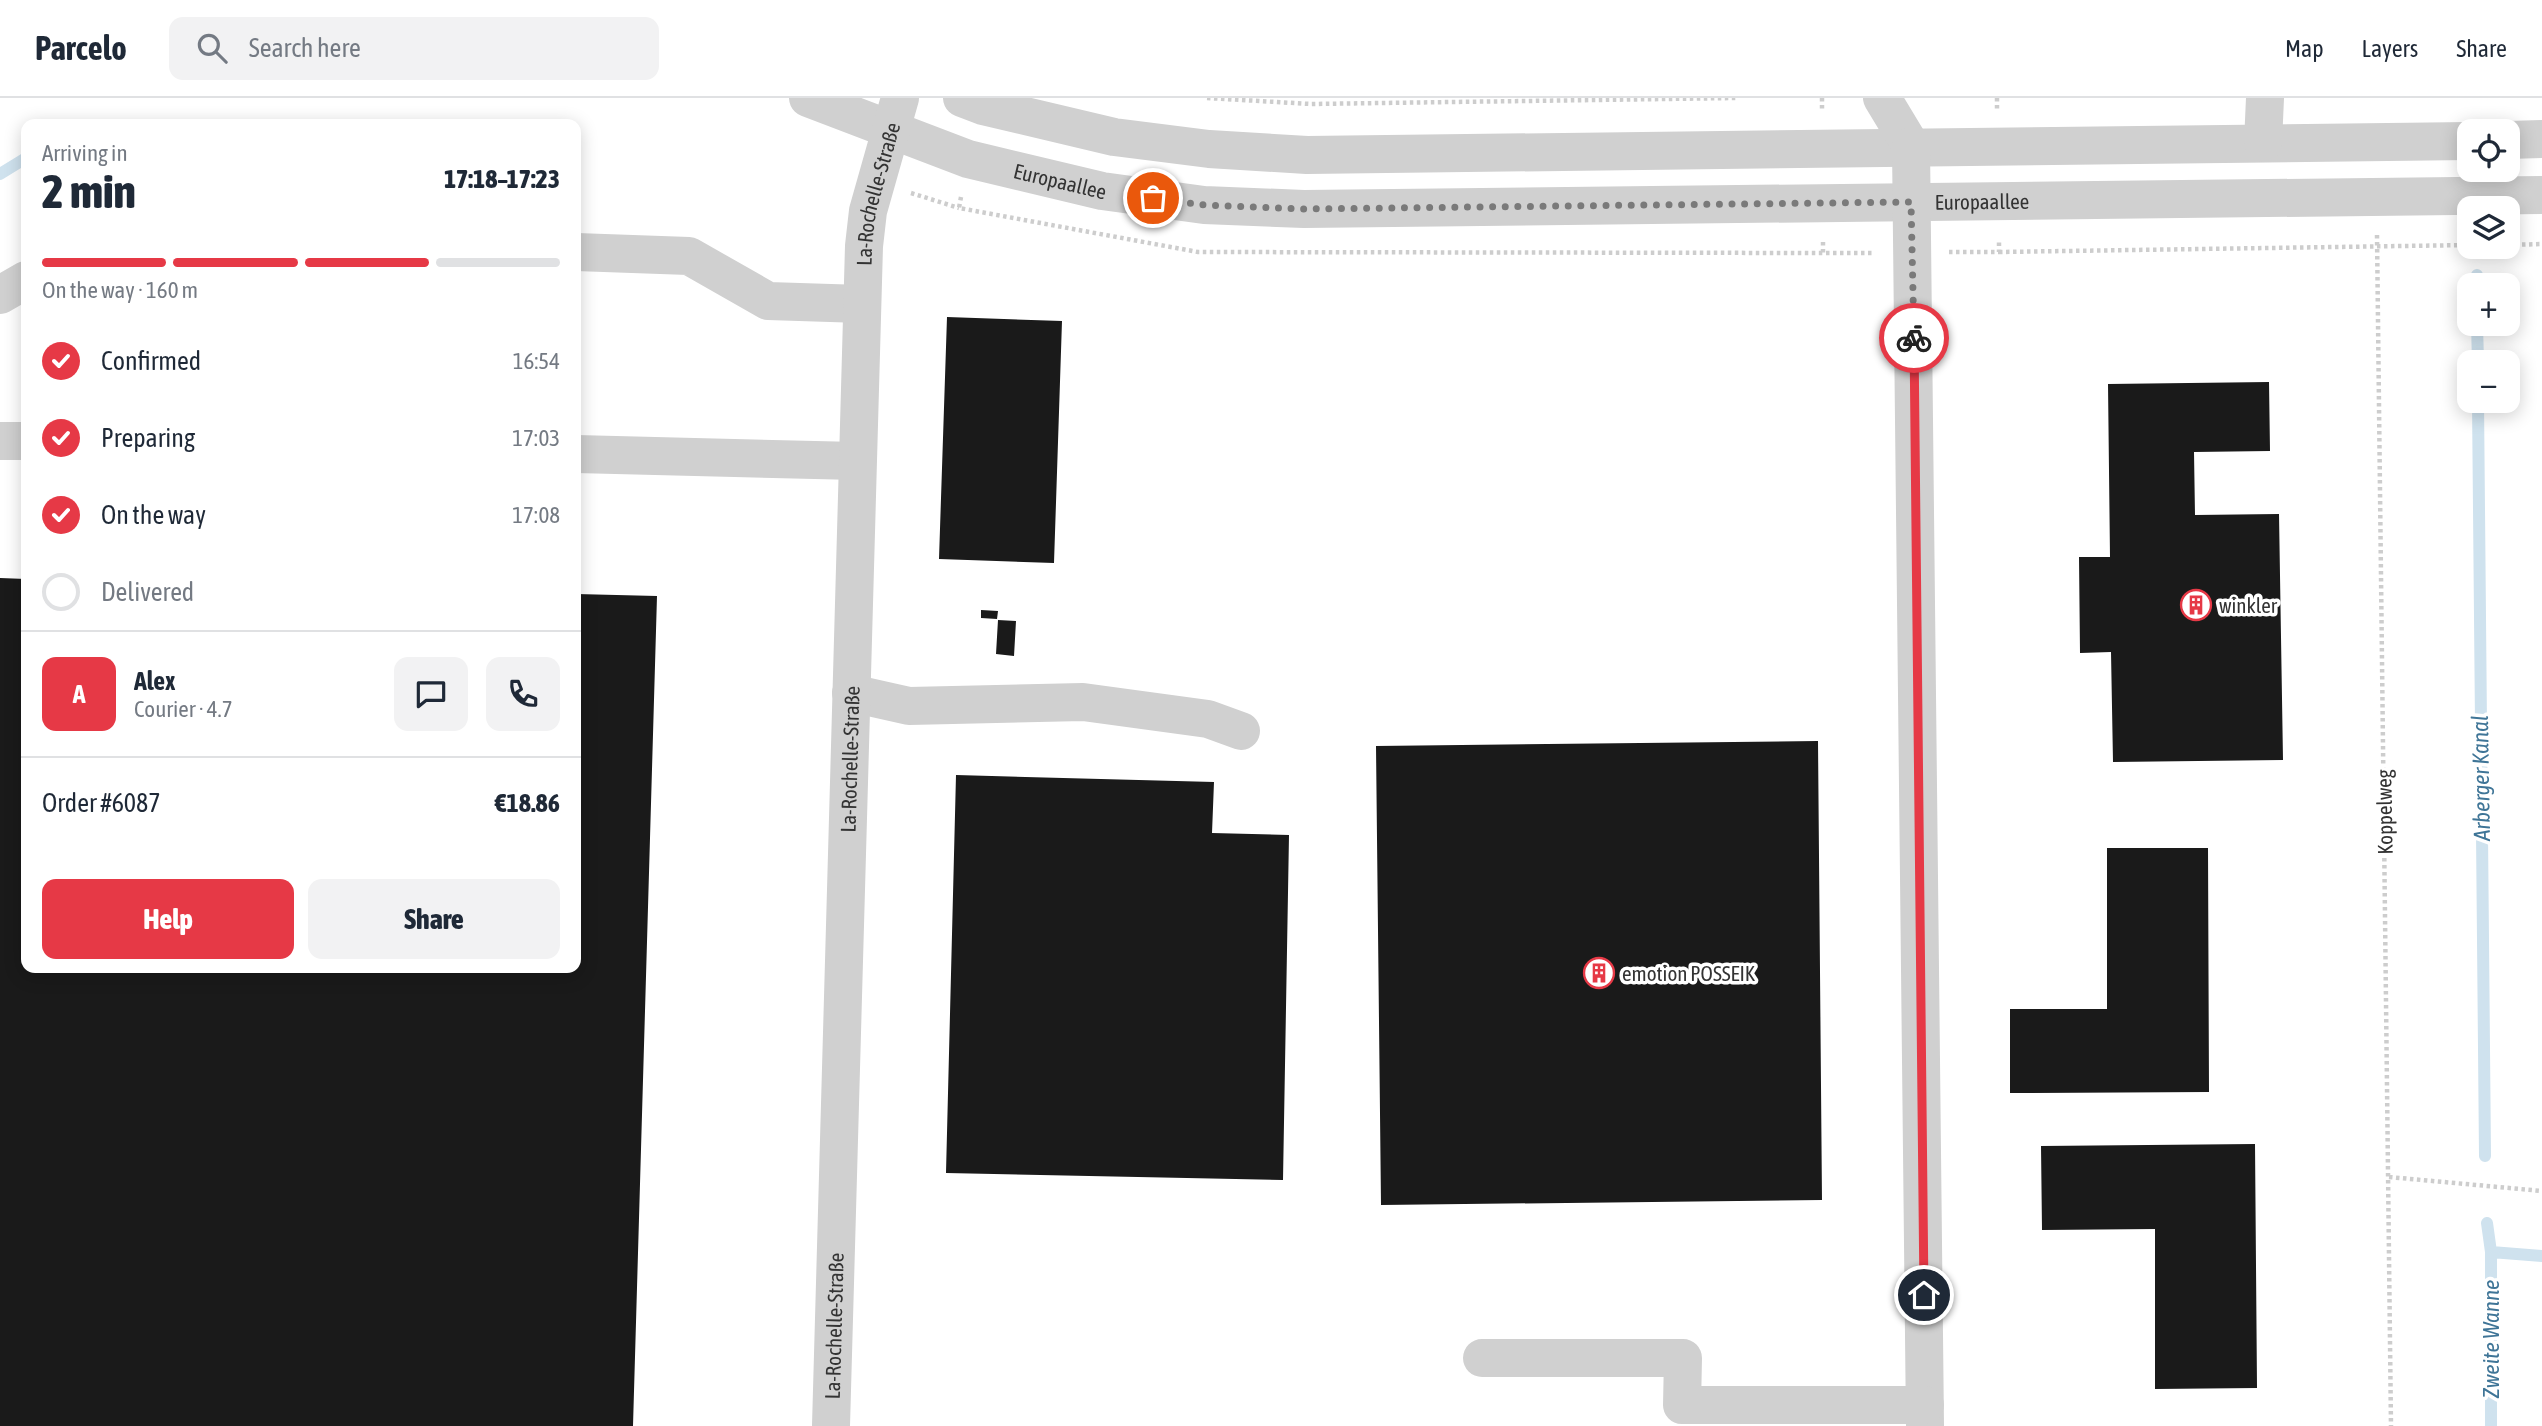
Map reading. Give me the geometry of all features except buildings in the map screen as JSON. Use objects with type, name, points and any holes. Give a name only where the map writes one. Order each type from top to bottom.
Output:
[{"type":"street","name":"Europaallee","points":[[808,98],[895,114],[968,159],[1102,191],[1204,205],[1304,209],[2542,195]]},
{"type":"street","points":[[962,98],[983,106],[1114,137],[1209,149],[1293,154],[2457,141]]},
{"type":"street","points":[[1482,1358],[1683,1357],[1682,1405],[1925,1415],[1911,146],[1882,98]]},
{"type":"street","points":[[2263,143],[2265,98]]},
{"type":"street","name":"La-Rochelle-Straße","points":[[831,1426],[864,246],[868,211],[895,114]]},
{"type":"street","points":[[2520,140],[2542,139]]},
{"type":"street","points":[[581,252],[689,256],[768,301],[862,303]]},
{"type":"street","points":[[0,295],[21,282]]},
{"type":"street","points":[[0,441],[21,441]]},
{"type":"street","points":[[581,454],[857,461]]},
{"type":"street","points":[[852,693],[909,706],[1083,702],[1208,719],[1241,731]]},
{"type":"path","points":[[1207,98],[1311,104],[1737,98]]},
{"type":"path","name":"Koppelweg","points":[[2377,198],[2391,1426]]},
{"type":"path","points":[[2520,244],[2542,244]]},
{"type":"path","points":[[1999,252],[2457,245]]},
{"type":"path","points":[[2389,1177],[2542,1192]]},
{"type":"waterway","name":"Zweite Wanne","points":[[0,174],[21,161]]},
{"type":"waterway","name":"Arberger Kanal","points":[[2477,336],[2478,350]]},
{"type":"waterway","name":"Arberger Kanal","points":[[2478,413],[2485,1156]]},
{"type":"waterway","name":"Zweite Wanne","points":[[2487,1223],[2491,1252],[2491,1426]]},
{"type":"waterway","name":"Arberger Kanal","points":[[2491,1252],[2542,1256]]},
{"type":"way so far","points":[[1153,198],[1204,205],[1304,209],[1911,202],[1914,338]]},
{"type":"place","name":"winkler","points":[[2196,605]]},
{"type":"place","name":"emotion POSSEIK","points":[[1599,973]]},
{"type":"route","points":[[1914,338],[1924,1295]]}]
